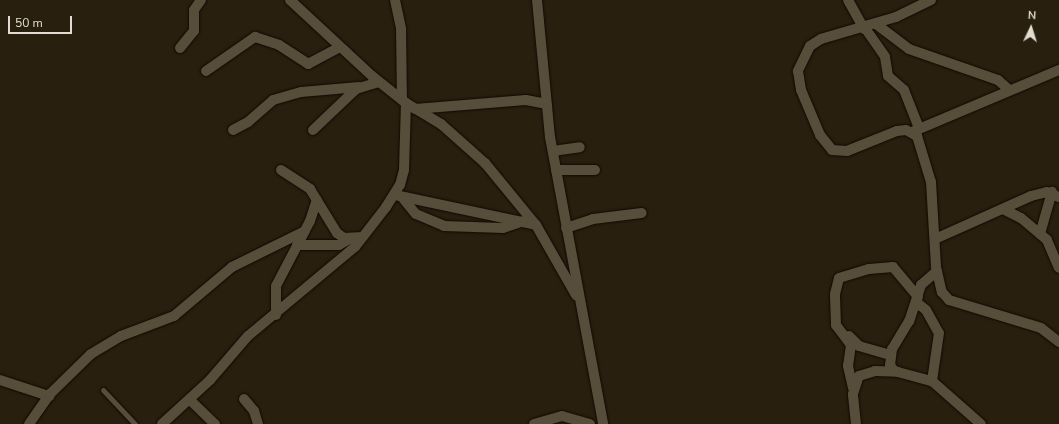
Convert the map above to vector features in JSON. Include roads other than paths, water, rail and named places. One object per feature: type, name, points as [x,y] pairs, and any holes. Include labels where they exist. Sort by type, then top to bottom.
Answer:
[{"type":"street","points":[[180,48],[194,31],[194,10],[202,0]]},
{"type":"street","points":[[290,0],[379,82],[407,104],[461,139],[536,225],[578,297]]},
{"type":"street","points":[[162,424],[190,400],[248,336],[276,315],[345,256],[398,196],[406,155],[407,104],[401,29],[395,0]]},
{"type":"street","points":[[537,0],[553,151],[602,424]]},
{"type":"street","points":[[848,0],[864,28],[885,57],[888,76],[904,90],[921,143],[931,182],[937,271],[942,292],[949,300],[1015,318],[1041,328],[1059,342]]},
{"type":"street","points":[[930,0],[876,24],[821,39],[804,52],[798,71],[800,90],[820,135],[832,150],[847,151],[897,131],[916,130],[1059,70]]},
{"type":"street","points":[[876,24],[909,49],[998,80],[1009,90]]},
{"type":"street","points":[[206,71],[255,37],[279,45],[308,64],[340,47]]},
{"type":"street","points":[[233,130],[248,122],[273,100],[300,92],[359,87],[379,82]]},
{"type":"street","points":[[313,130],[359,87]]},
{"type":"street","points":[[407,104],[526,100],[547,104]]},
{"type":"street","points":[[553,151],[580,147]]},
{"type":"street","points":[[281,170],[310,190],[337,233],[351,238]]},
{"type":"street","points":[[556,170],[595,170]]},
{"type":"street","points":[[935,239],[1003,209],[1056,194]]},
{"type":"street","points":[[1040,234],[1056,194]]},
{"type":"street","points":[[398,196],[416,214],[444,226],[503,228],[522,221]]},
{"type":"street","points":[[398,196],[536,225]]},
{"type":"street","points":[[276,315],[276,286],[305,231],[317,200]]},
{"type":"street","points":[[1003,209],[1047,240],[1059,268]]},
{"type":"street","points":[[566,228],[593,219],[642,213]]},
{"type":"street","points":[[29,424],[49,396],[91,354],[121,336],[174,316],[237,264],[305,231]]},
{"type":"street","points":[[298,245],[339,245],[351,238],[362,236]]},
{"type":"street","points":[[856,424],[853,388],[848,366],[850,345],[840,332],[835,294],[842,276],[893,267],[926,310],[939,333],[932,381]]},
{"type":"street","points":[[898,372],[890,365],[890,355],[917,299],[921,285],[937,271]]},
{"type":"street","points":[[840,332],[859,346],[890,355]]},
{"type":"street","points":[[853,388],[859,376],[865,373],[898,372],[932,381],[981,424]]},
{"type":"street","points":[[0,380],[49,396]]},
{"type":"street","points":[[244,399],[254,410],[258,424]]},
{"type":"street","points":[[190,400],[215,424]]},
{"type":"street","points":[[534,424],[544,418],[562,416],[590,424]]},
{"type":"lane","points":[[103,390],[135,424]]}]
